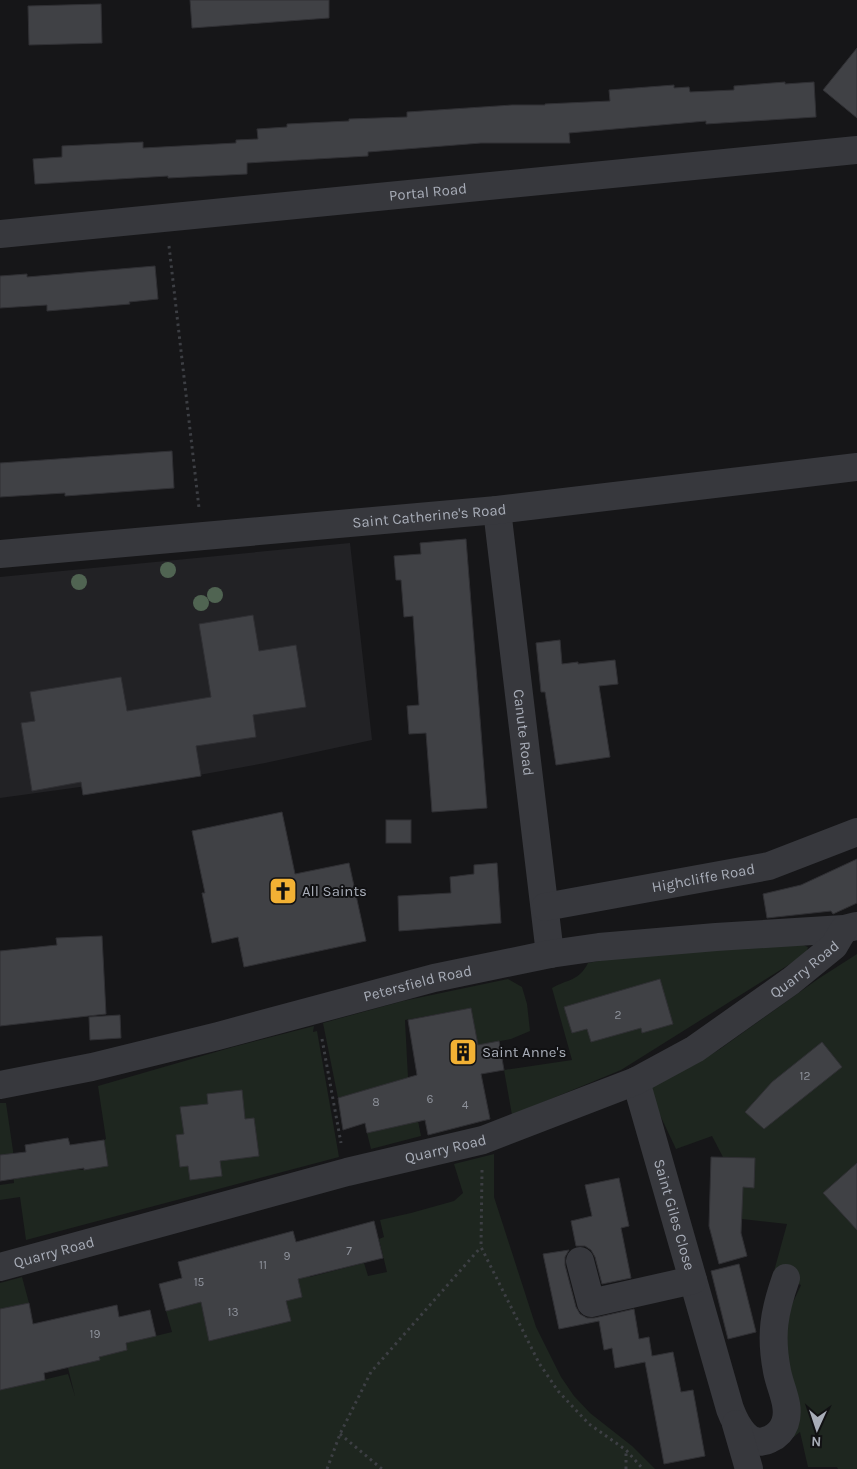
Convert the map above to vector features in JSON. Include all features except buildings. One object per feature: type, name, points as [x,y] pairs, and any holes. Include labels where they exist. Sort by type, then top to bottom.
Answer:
[{"type":"street","name":"Portal Road","points":[[0,234],[857,150]]},
{"type":"street","name":"Saint Catherine's Road","points":[[0,554],[497,510],[857,468]]},
{"type":"street","name":"Canute Road","points":[[497,510],[550,954]]},
{"type":"street","name":"Highcliffe Road","points":[[545,907],[769,866],[857,832]]},
{"type":"street","name":"Petersfield Road","points":[[0,1085],[101,1065],[218,1036],[434,978],[550,954],[599,947],[850,928]]},
{"type":"street","name":"Quarry Road","points":[[0,1267],[347,1172],[483,1140],[636,1081],[694,1049],[791,981],[834,946],[850,928]]},
{"type":"street","name":"Saint Giles Close","points":[[636,1081],[749,1469]]},
{"type":"street","points":[[580,1261],[591,1303],[693,1280]]},
{"type":"street","points":[[736,1424],[743,1433],[755,1442],[766,1441],[778,1435],[786,1423],[786,1402],[777,1372],[774,1343],[774,1321],[786,1278]]},
{"type":"path","points":[[166,218],[203,536]]},
{"type":"path","points":[[316,1009],[347,1172]]},
{"type":"path","points":[[483,1140],[481,1247],[539,1363],[558,1391],[589,1424],[626,1450],[643,1469]]},
{"type":"path","points":[[327,1469],[340,1434],[371,1372],[481,1247]]},
{"type":"path","points":[[340,1434],[382,1469]]},
{"type":"path","points":[[626,1450],[626,1469]]},
{"type":"shaded area","points":[[350,543],[372,740],[265,763],[110,791],[109,783],[0,798],[0,577]]},
{"type":"shaded area","points":[[803,945],[808,947],[806,954],[621,1070],[512,1115],[504,1070],[572,1060],[552,988],[573,979],[585,969],[588,963],[634,954]]},
{"type":"shaded area","points":[[857,954],[857,1469],[838,1469],[837,1467],[808,1467],[800,1432],[791,1439],[783,1346],[788,1313],[801,1285],[773,1275],[787,1224],[716,1216],[743,1187],[754,1158],[723,1157],[712,1136],[676,1149],[651,1096],[653,1080],[694,1065],[720,1049],[818,979]]},
{"type":"shaded area","points":[[508,979],[522,987],[527,1004],[530,1031],[511,1039],[478,1045],[471,1008],[405,1020],[408,1078],[338,1098],[323,1023],[403,1001]]},
{"type":"shaded area","points":[[314,1026],[313,1032],[317,1031],[339,1157],[26,1240],[20,1197],[0,1200],[0,1185],[14,1183],[11,1154],[0,1155],[0,1103],[6,1103],[17,1178],[73,1169],[84,1170],[108,1166],[98,1086]]},
{"type":"shaded area","points":[[418,1121],[421,1136],[371,1149],[367,1133]]},
{"type":"shaded area","points":[[494,1154],[494,1197],[536,1327],[561,1377],[574,1396],[590,1413],[632,1446],[655,1469],[0,1469],[0,1385],[1,1390],[68,1374],[75,1396],[68,1368],[100,1360],[99,1357],[127,1350],[127,1343],[172,1332],[166,1311],[201,1302],[209,1341],[247,1332],[286,1301],[302,1297],[297,1277],[309,1274],[310,1277],[364,1263],[368,1276],[387,1272],[379,1239],[384,1237],[380,1220],[454,1201],[463,1193],[454,1164]]},
{"type":"shaded area","points":[[22,1277],[29,1303],[0,1309],[0,1283]]},
{"type":"place","name":"All Saints","points":[[283,891]]},
{"type":"place","name":"Saint Anne's","points":[[463,1052]]}]
